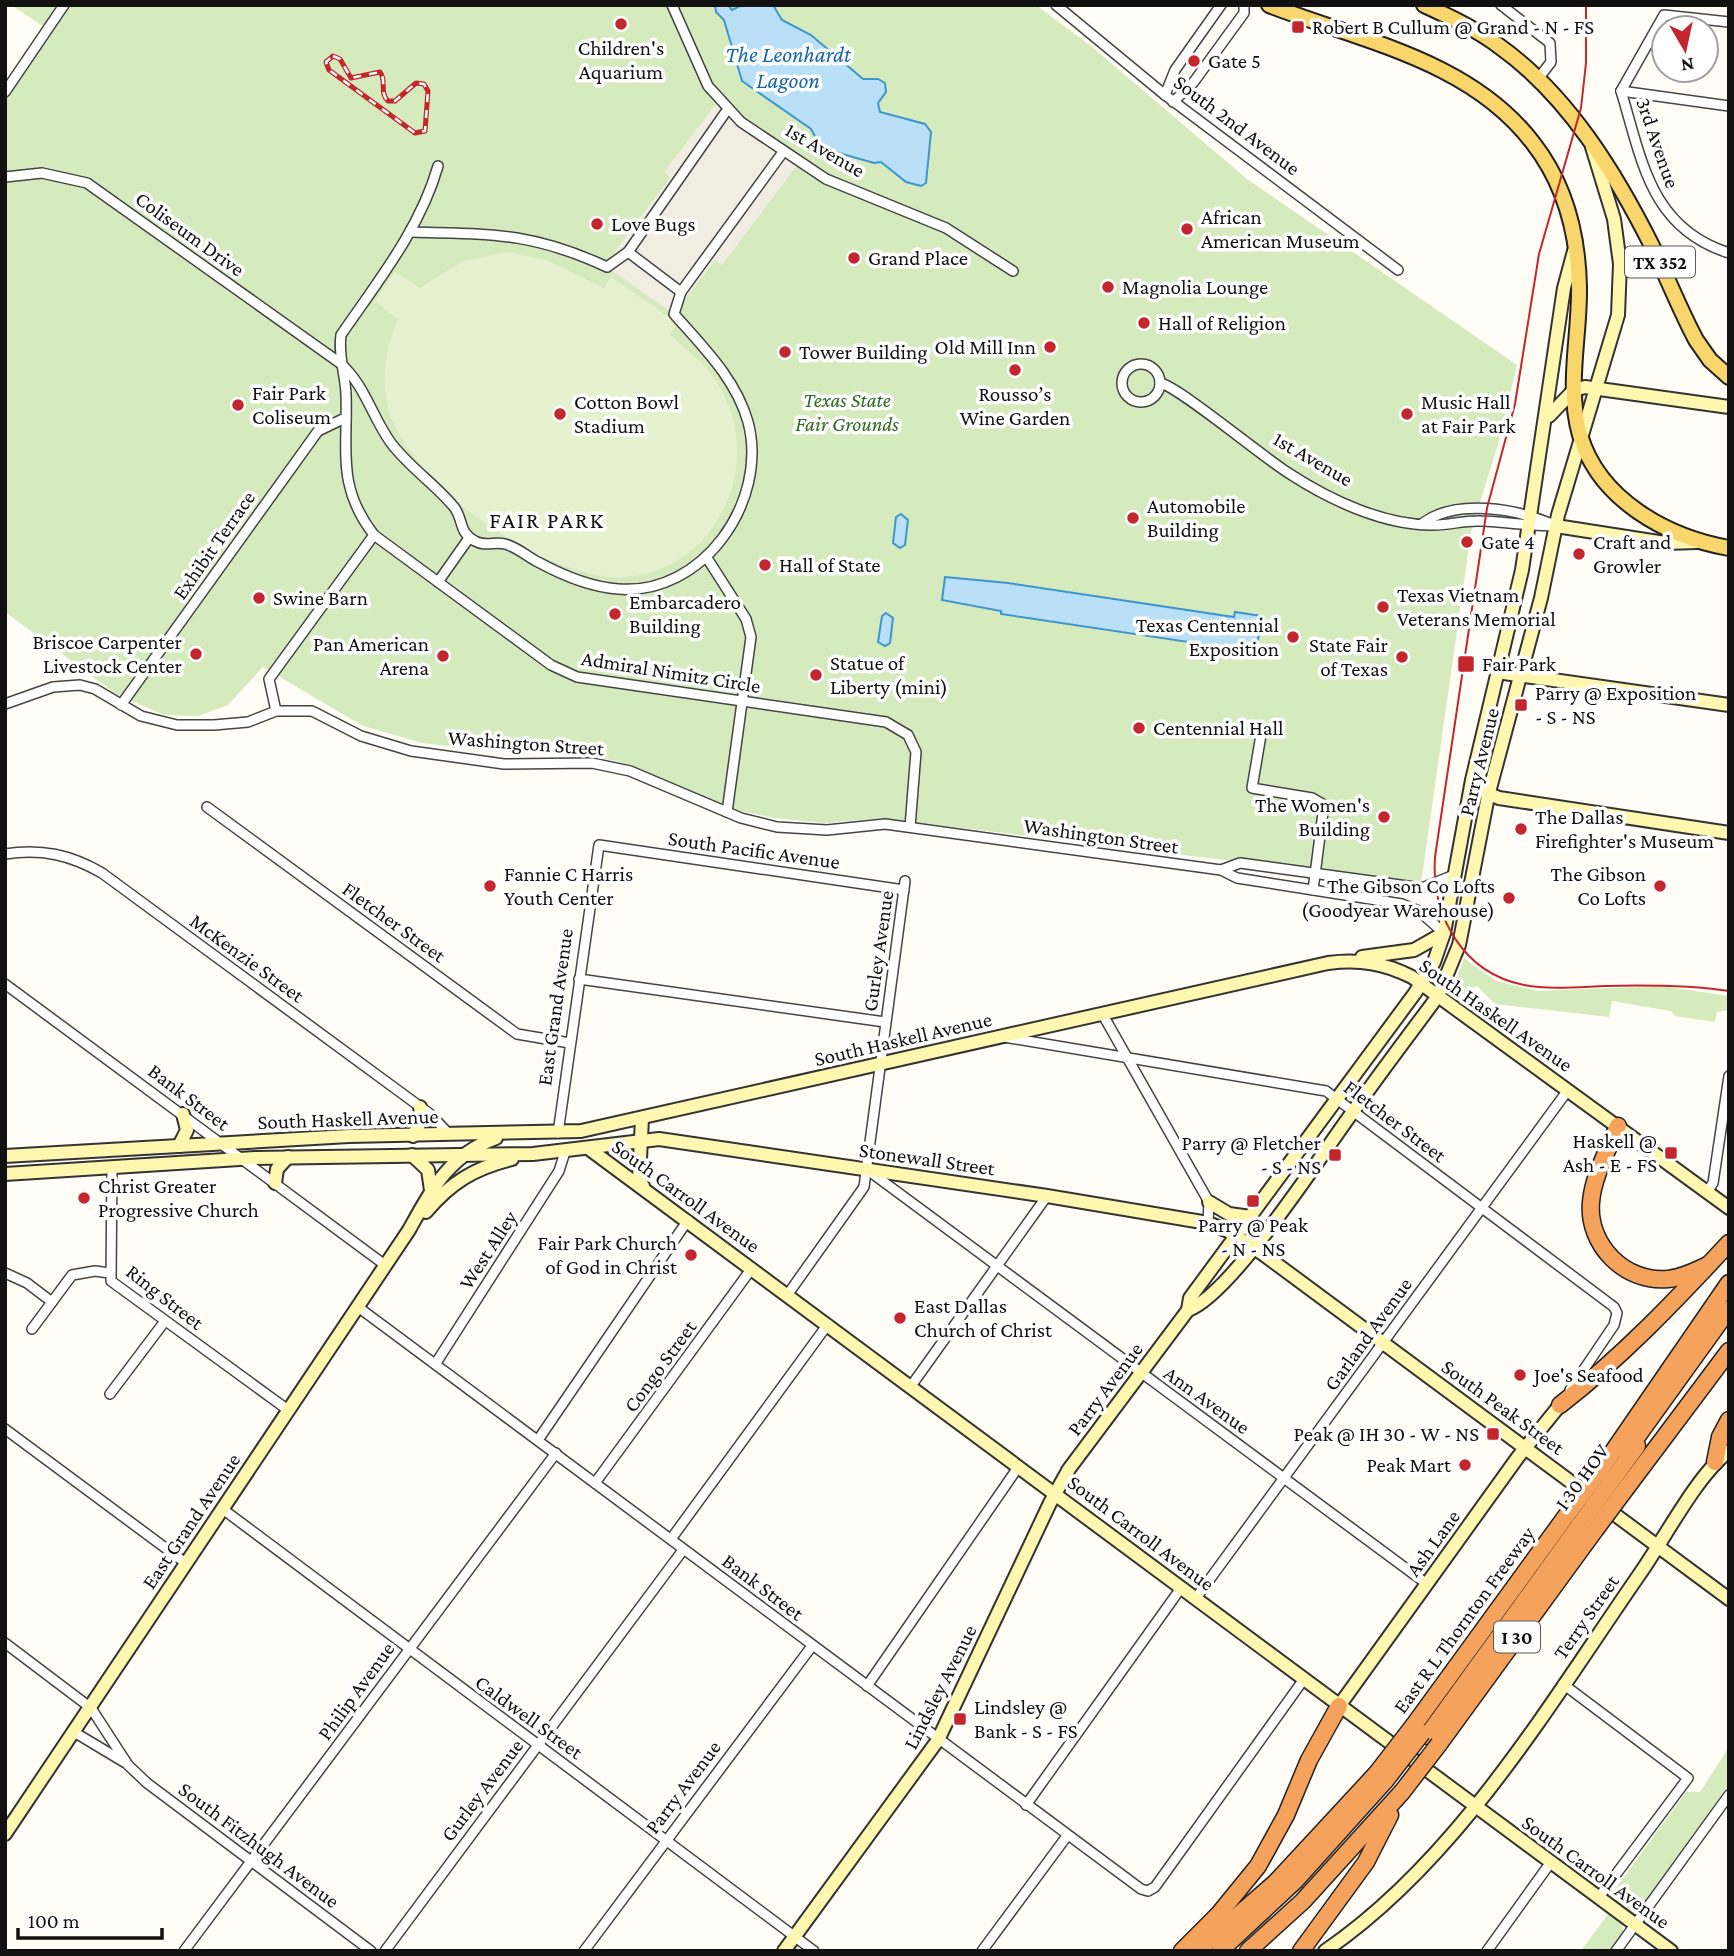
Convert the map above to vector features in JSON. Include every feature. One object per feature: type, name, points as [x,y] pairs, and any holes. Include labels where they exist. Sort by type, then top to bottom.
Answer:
[{"type":"highway","points":[[1618,1126],[1598,1174],[1590,1206],[1596,1235],[1604,1250],[1623,1268],[1654,1279],[1689,1275],[1708,1265]]},
{"type":"highway","points":[[1560,1405],[1593,1379],[1728,1244]]},
{"type":"highway","name":"East R L Thornton Freeway","points":[[1248,1951],[1303,1901],[1612,1478],[1729,1283]]},
{"type":"highway","name":"I 30 HOV","points":[[1612,1478],[1729,1309]]},
{"type":"highway","name":"I 30 HOV","points":[[1612,1478],[1729,1323]]},
{"type":"highway","name":"East R L Thornton Freeway","points":[[1197,1951],[1389,1782],[1612,1478],[1729,1351]]},
{"type":"highway","points":[[1715,1462],[1720,1437],[1729,1420]]},
{"type":"highway","points":[[1182,1951],[1218,1915],[1258,1866],[1286,1815],[1309,1760],[1339,1706]]},
{"type":"highway","points":[[1220,1951],[1296,1880],[1389,1782]]},
{"type":"highway","points":[[1228,1951],[1320,1865],[1389,1782]]},
{"type":"highway","points":[[1301,1951],[1366,1862],[1389,1782]]},
{"type":"main road","points":[[1269,5],[1429,62],[1486,99],[1531,140],[1548,164],[1563,196],[1575,248],[1579,288],[1574,390],[1580,436],[1606,482],[1620,497],[1640,513],[1698,542]]},
{"type":"main road","name":"TX 352","points":[[1424,5],[1475,29],[1538,79],[1592,145],[1624,194],[1696,340],[1710,360],[1729,377]]},
{"type":"main road","name":"Parry Avenue","points":[[1055,1493],[1188,1310],[1207,1298],[1253,1248],[1438,996],[1459,946],[1488,796],[1541,598],[1556,526],[1580,436],[1618,315],[1620,264],[1614,219],[1592,145]]},
{"type":"main road","name":"Parry Avenue","points":[[1188,1310],[1190,1298],[1338,1100],[1422,984],[1434,962],[1444,933],[1472,780],[1531,521],[1564,288],[1575,248]]},
{"type":"main road","points":[[1547,419],[1574,390],[1597,386],[1729,407]]},
{"type":"main road","name":"1st Avenue","points":[[1556,526],[1665,543],[1698,542],[1729,548]]},
{"type":"main road","points":[[1497,673],[1729,705]]},
{"type":"main road","points":[[1472,780],[1488,796],[1729,833]]},
{"type":"main road","points":[[1357,959],[1414,950],[1444,933]]},
{"type":"main road","name":"South Haskell Avenue","points":[[5,1156],[221,1143],[449,1134],[558,1133],[642,1118],[1328,963],[1357,959],[1399,971],[1422,984],[1729,1208]]},
{"type":"main road","points":[[413,1136],[422,1119],[420,1107]]},
{"type":"main road","points":[[179,1146],[187,1130],[183,1114]]},
{"type":"main road","points":[[642,1118],[639,1179],[643,1186]]},
{"type":"main road","points":[[449,1134],[462,1169],[459,1179]]},
{"type":"main road","points":[[459,1156],[477,1145],[506,1135]]},
{"type":"main road","name":"Stonewall Street","points":[[588,1148],[642,1139],[1047,1196],[1208,1223],[1253,1248]]},
{"type":"main road","name":"South Haskell Avenue","points":[[5,1174],[242,1159],[533,1154],[588,1148]]},
{"type":"main road","name":"South Carroll Avenue","points":[[588,1148],[643,1186],[1671,1951]]},
{"type":"main road","name":"East Grand Avenue","points":[[409,1230],[443,1191],[459,1179],[476,1170],[533,1154]]},
{"type":"main road","points":[[411,1155],[429,1170],[431,1190]]},
{"type":"main road","name":"East Grand Avenue","points":[[5,1834],[224,1510],[409,1230],[431,1190],[459,1156]]},
{"type":"main road","points":[[275,1183],[277,1169],[288,1157]]},
{"type":"main road","points":[[1209,1202],[1229,1214],[1251,1217]]},
{"type":"main road","name":"South Peak Street","points":[[1253,1248],[1660,1545],[1729,1599]]},
{"type":"main road","name":"Ash Lane","points":[[1339,1706],[1525,1448],[1560,1405]]},
{"type":"main road","name":"Terry Street","points":[[1475,1806],[1660,1545],[1715,1462],[1729,1451]]},
{"type":"main road","name":"Lindsley Avenue","points":[[784,1951],[938,1740],[1055,1493]]},
{"type":"main road","points":[[1325,1951],[1352,1933],[1421,1871],[1475,1806]]},
{"type":"street","points":[[5,92],[64,5]]},
{"type":"street","name":"1st Avenue","points":[[672,5],[699,69],[713,94],[741,122],[783,152],[846,190],[946,228],[1013,271]]},
{"type":"street","name":"South 2nd Avenue","points":[[1056,5],[1173,102],[1398,270]]},
{"type":"street","points":[[1164,95],[1175,70],[1221,5]]},
{"type":"street","points":[[1173,102],[1193,83],[1213,57],[1244,13],[1244,5]]},
{"type":"street","points":[[1501,5],[1550,43],[1551,62],[1538,79]]},
{"type":"street","points":[[1729,22],[1664,15],[1622,91],[1729,106]]},
{"type":"street","name":"3rd Avenue","points":[[1622,91],[1645,170],[1662,207],[1692,235],[1729,253]]},
{"type":"street","points":[[410,232],[512,235],[566,248],[607,267],[628,252],[725,113]]},
{"type":"street","points":[[438,582],[469,538],[479,544],[506,544],[565,575],[619,589],[655,585],[707,558],[730,529],[743,499],[750,469],[750,437],[743,407],[732,384],[674,314],[681,292],[783,152]]},
{"type":"street","points":[[276,711],[269,679],[374,535],[355,505],[347,481],[344,458],[345,385],[340,363],[341,335],[410,232],[427,200],[438,166]]},
{"type":"street","name":"Coliseum Drive","points":[[5,177],[43,173],[87,183],[340,363],[359,382],[390,441],[457,511],[461,531],[469,538]]},
{"type":"street","points":[[628,252],[681,292]]},
{"type":"street","name":"1st Avenue","points":[[1143,364],[1158,373],[1160,383],[1155,396],[1143,401],[1126,394],[1122,382],[1127,371],[1143,364]]},
{"type":"street","name":"1st Avenue","points":[[1160,383],[1177,389],[1239,439],[1310,486],[1377,515],[1423,523],[1432,516],[1481,509],[1556,526]]},
{"type":"street","name":"Exhibit Terrace","points":[[121,705],[318,431],[345,418]]},
{"type":"street","name":"Admiral Nimitz Circle","points":[[374,535],[551,664],[577,677],[886,722],[908,735],[916,752],[910,827]]},
{"type":"street","points":[[707,558],[749,629],[751,650],[727,812]]},
{"type":"street","name":"Washington Street","points":[[5,704],[53,687],[80,685],[94,689],[150,719],[177,725],[248,722],[276,711],[312,711],[381,744],[446,757],[504,764],[575,762],[612,766],[647,777],[727,812],[760,823],[801,829],[885,824],[1221,870],[1237,878],[1409,906],[1444,933]]},
{"type":"street","points":[[1262,730],[1252,788],[1312,798],[1324,805],[1312,890]]},
{"type":"street","name":"Fletcher Street","points":[[207,807],[517,1034],[570,1043]]},
{"type":"street","name":"East Grand Avenue","points":[[558,1133],[599,845]]},
{"type":"street","name":"South Pacific Avenue","points":[[599,845],[904,885]]},
{"type":"street","name":"McKenzie Street","points":[[5,854],[22,851],[58,854],[77,859],[102,873],[420,1107],[449,1134]]},
{"type":"street","name":"Washington Street","points":[[1221,870],[1240,863],[1422,888],[1454,874]]},
{"type":"street","name":"Gurley Avenue","points":[[788,1294],[863,1187],[904,885]]},
{"type":"street","points":[[579,979],[885,1022]]},
{"type":"street","name":"Bank Street","points":[[5,984],[386,1265]]},
{"type":"street","points":[[1103,1015],[1209,1202],[1208,1223]]},
{"type":"street","name":"Fletcher Street","points":[[1002,1037],[1326,1091],[1614,1307],[1617,1313],[1614,1325],[1560,1405]]},
{"type":"street","points":[[1707,1192],[1713,1183],[1725,1126],[1729,1076]]},
{"type":"street","name":"Garland Avenue","points":[[1196,1598],[1568,1090]]},
{"type":"street","name":"West Alley","points":[[436,1363],[559,1171],[565,1152]]},
{"type":"street","name":"Ring Street","points":[[111,1167],[111,1281],[288,1410]]},
{"type":"street","name":"Ann Avenue","points":[[866,1169],[1427,1584]]},
{"type":"street","points":[[911,1386],[1047,1196]]},
{"type":"street","points":[[537,1440],[688,1220]]},
{"type":"street","name":"Congo Street","points":[[595,1483],[752,1268]]},
{"type":"street","points":[[32,1329],[72,1275],[95,1271],[110,1273]]},
{"type":"street","points":[[5,1273],[27,1283],[52,1302]]},
{"type":"street","name":"Bank Street","points":[[358,1307],[1067,1836],[1148,1891],[1155,1887],[1304,1679]]},
{"type":"street","points":[[110,1394],[165,1321]]},
{"type":"street","points":[[671,1539],[828,1324]]},
{"type":"street","points":[[5,1429],[187,1564]]},
{"type":"street","name":"Philip Avenue","points":[[184,1951],[556,1453]]},
{"type":"street","points":[[867,1686],[1019,1466]]},
{"type":"street","name":"Caldwell Street","points":[[224,1510],[814,1951]]},
{"type":"street","name":"Gurley Avenue","points":[[385,1951],[683,1550]]},
{"type":"street","points":[[1026,1805],[1181,1587]]},
{"type":"street","name":"South Fitzhugh Avenue","points":[[5,1643],[91,1708],[128,1765]]},
{"type":"street","name":"Parry Avenue","points":[[584,1951],[812,1646]]},
{"type":"street","points":[[1563,1684],[1688,1778],[1599,1897]]},
{"type":"street","name":"South Fitzhugh Avenue","points":[[74,1732],[128,1765],[371,1951]]},
{"type":"street","points":[[1616,1951],[1729,1795]]},
{"type":"street","points":[[982,1951],[1067,1836]]},
{"type":"street","points":[[1487,1951],[1551,1862]]},
{"type":"green space","name":"Texas State Fair Grounds","points":[[11,5],[1036,5],[1091,46],[1247,179],[1517,365],[1498,444],[1471,532],[1421,884],[882,818],[824,823],[774,818],[736,810],[617,761],[570,753],[471,749],[422,743],[363,726],[263,667],[228,705],[198,716],[164,715],[116,694],[5,612],[5,90],[46,28]]},
{"type":"green space","name":"Cotton Bowl Stadium","points":[[508,252],[548,261],[604,288],[611,277],[677,323],[670,335],[702,364],[718,384],[732,415],[737,446],[734,478],[724,508],[707,535],[684,556],[655,571],[622,577],[590,573],[555,562],[483,522],[450,495],[422,466],[400,436],[388,407],[385,385],[390,340],[398,319],[375,301],[395,272],[420,288],[463,261]]},
{"type":"green space","points":[[1464,958],[1496,981],[1538,991],[1662,986],[1729,996],[1729,1010],[1717,1012],[1715,1022],[1675,1016],[1671,1011],[1612,1001],[1609,1017],[1495,1004],[1477,986],[1460,996],[1453,988]]},
{"type":"green space","points":[[1729,1747],[1729,1784],[1638,1912],[1631,1914],[1625,1910],[1622,1924],[1624,1935],[1613,1951],[1581,1951],[1608,1914],[1612,1916],[1616,1902],[1611,1897],[1614,1891],[1686,1792],[1700,1792]]},
{"type":"shaded area","points":[[716,104],[734,122],[797,165],[722,265],[715,260],[674,314],[607,267],[618,247],[670,178],[664,172]]},
{"type":"water","name":"The Leonhardt Lagoon","points":[[715,5],[728,5],[732,10],[742,5],[773,5],[782,20],[811,35],[863,79],[878,79],[885,83],[886,92],[878,103],[880,112],[925,124],[931,132],[926,183],[921,186],[906,182],[881,162],[874,163],[821,148],[811,129],[742,81],[724,20],[716,12]]},
{"type":"water","points":[[901,514],[908,520],[905,545],[900,548],[893,543],[896,517]]},
{"type":"water","points":[[945,577],[1008,583],[1234,617],[1235,612],[1262,616],[1255,657],[1229,653],[1229,648],[1001,614],[1001,611],[942,600]]},
{"type":"water","points":[[886,613],[893,618],[890,643],[885,646],[878,642],[882,616]]},
{"type":"tram line","points":[[1586,5],[1586,63],[1581,108],[1539,254],[1515,404],[1487,508],[1435,857],[1435,879],[1445,920],[1455,939],[1468,955],[1502,978],[1524,985],[1544,987],[1651,986],[1729,991]]},
{"type":"railway","points":[[333,56],[340,59],[351,78],[380,72],[388,101],[395,101],[416,83],[424,84],[428,91],[425,131],[415,133],[329,70],[326,62],[333,56]]},
{"type":"place","name":"Children's Aquarium","points":[[621,24]]},
{"type":"place","name":"Robert B Cullum @ Grand - N - FS","points":[[1298,27]]},
{"type":"place","name":"Gate 5","points":[[1194,61]]},
{"type":"place","name":"Love Bugs","points":[[597,224]]},
{"type":"place","name":"African American Museum","points":[[1187,229]]},
{"type":"place","name":"Grand Place","points":[[854,258]]},
{"type":"place","name":"Magnolia Lounge","points":[[1108,287]]},
{"type":"place","name":"Hall of Religion","points":[[1144,323]]},
{"type":"place","name":"Old Mill Inn","points":[[1050,347]]},
{"type":"place","name":"Tower Building","points":[[785,352]]},
{"type":"place","name":"Rousso’s Wine Garden","points":[[1015,370]]},
{"type":"place","name":"Fair Park Coliseum","points":[[238,405]]},
{"type":"place","name":"Cotton Bowl Stadium","points":[[560,414]]},
{"type":"place","name":"Music Hall at Fair Park","points":[[1407,414]]},
{"type":"place","name":"Automobile Building","points":[[1133,518]]},
{"type":"place","name":"Gate 4","points":[[1467,542]]},
{"type":"place","name":"Craft and Growler","points":[[1579,554]]},
{"type":"place","name":"Hall of State","points":[[765,565]]},
{"type":"place","name":"Swine Barn","points":[[259,598]]},
{"type":"place","name":"Texas Vietnam Veterans Memorial","points":[[1383,607]]},
{"type":"place","name":"Embarcadero Building","points":[[615,614]]},
{"type":"place","name":"Texas Centennial Exposition","points":[[1293,637]]},
{"type":"place","name":"Briscoe Carpenter Livestock Center","points":[[196,654]]},
{"type":"place","name":"Pan American Arena","points":[[443,656]]},
{"type":"place","name":"State Fair of Texas","points":[[1402,657]]},
{"type":"place","name":"Fair Park","points":[[1466,664]]},
{"type":"place","name":"Statue of Liberty (mini)","points":[[816,675]]},
{"type":"place","name":"Parry @ Exposition - S - NS","points":[[1521,705]]},
{"type":"place","name":"Centennial Hall","points":[[1139,728]]},
{"type":"place","name":"The Women's Building","points":[[1384,817]]},
{"type":"place","name":"The Dallas Firefighter's Museum","points":[[1521,829]]},
{"type":"place","name":"Fannie C Harris Youth Center","points":[[490,886]]},
{"type":"place","name":"The Gibson Co Lofts","points":[[1660,886]]},
{"type":"place","name":"The Gibson Co Lofts (Goodyear Warehouse)","points":[[1509,898]]},
{"type":"place","name":"Haskell @ Ash - E - FS","points":[[1671,1153]]},
{"type":"place","name":"Parry @ Fletcher - S - NS","points":[[1335,1155]]},
{"type":"place","name":"Christ Greater Progressive Church","points":[[84,1198]]},
{"type":"place","name":"Parry @ Peak - N - NS","points":[[1253,1201]]},
{"type":"place","name":"Fair Park Church of God in Christ","points":[[691,1255]]},
{"type":"place","name":"East Dallas Church of Christ","points":[[900,1318]]},
{"type":"place","name":"Joe's Seafood","points":[[1520,1375]]},
{"type":"place","name":"Peak @ IH 30 - W - NS","points":[[1493,1434]]},
{"type":"place","name":"Peak Mart","points":[[1465,1465]]},
{"type":"place","name":"Lindsley @ Bank - S - FS","points":[[960,1719]]},
{"type":"district","name":"FAIR PARK","points":[[547,520]]}]
